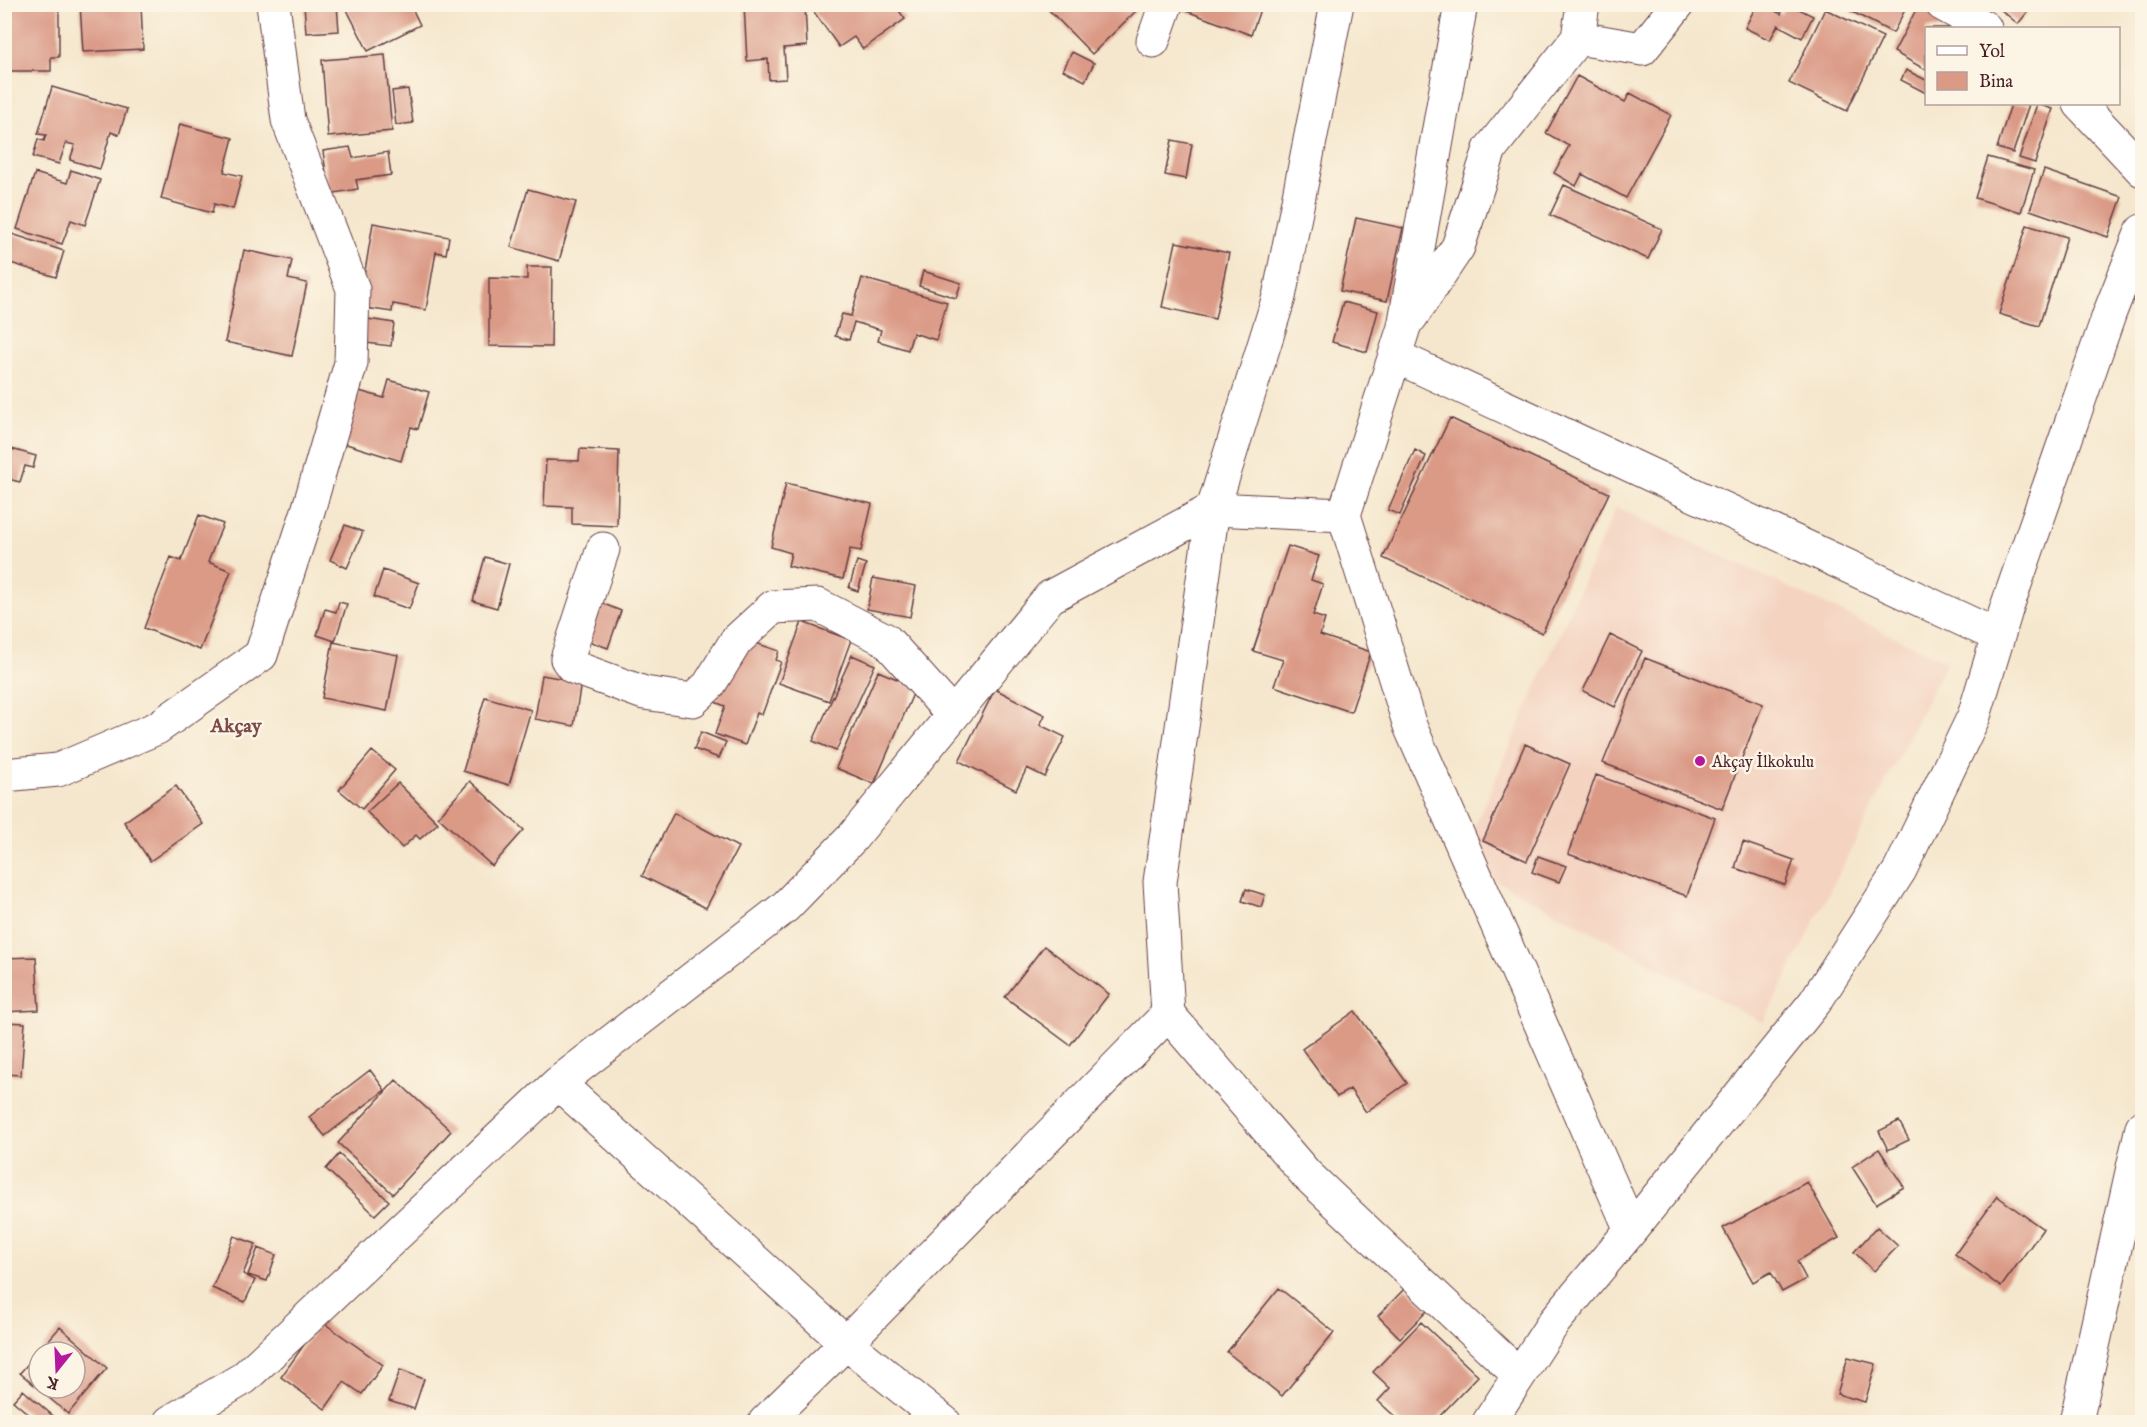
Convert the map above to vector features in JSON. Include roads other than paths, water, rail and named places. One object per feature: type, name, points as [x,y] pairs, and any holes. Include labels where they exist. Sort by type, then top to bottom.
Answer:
[{"type":"main road","points":[[4,775],[58,770],[157,728],[261,655],[308,511],[351,363],[353,289],[288,120],[273,4]]},
{"type":"main road","points":[[1153,41],[1166,4]]},
{"type":"main road","points":[[1336,4],[1279,297],[1213,509],[1160,882],[1168,1014],[1306,1174],[1519,1375]]},
{"type":"main road","points":[[1461,4],[1400,342],[1344,515],[1410,726],[1631,1230]]},
{"type":"main road","points":[[1400,342],[1458,247],[1490,149],[1578,38],[1584,4]]},
{"type":"main road","points":[[1578,38],[1642,49],[1678,4]]},
{"type":"main road","points":[[1942,4],[1983,27]]},
{"type":"main road","points":[[2081,105],[2142,170]]},
{"type":"main road","points":[[1489,1422],[1554,1322],[1815,1002],[1900,870],[1974,716],[1998,636],[2110,312],[2142,231]]},
{"type":"main road","points":[[1400,342],[1998,636]]},
{"type":"main road","points":[[170,1422],[244,1377],[558,1083],[785,907],[852,838],[1050,597],[1213,509],[1344,515]]},
{"type":"main road","points":[[603,549],[567,658],[573,667],[644,693],[693,700],[709,685],[736,641],[773,607],[818,605],[886,640],[953,715]]},
{"type":"main road","points":[[765,1422],[846,1343],[1168,1014]]},
{"type":"main road","points":[[558,1083],[846,1343],[944,1422]]},
{"type":"main road","points":[[2076,1422],[2142,1127]]},
{"type":"place","name":"Akçay İlkokulu","points":[[1700,761]]},
{"type":"district","name":"Akçay","points":[[236,725]]}]
